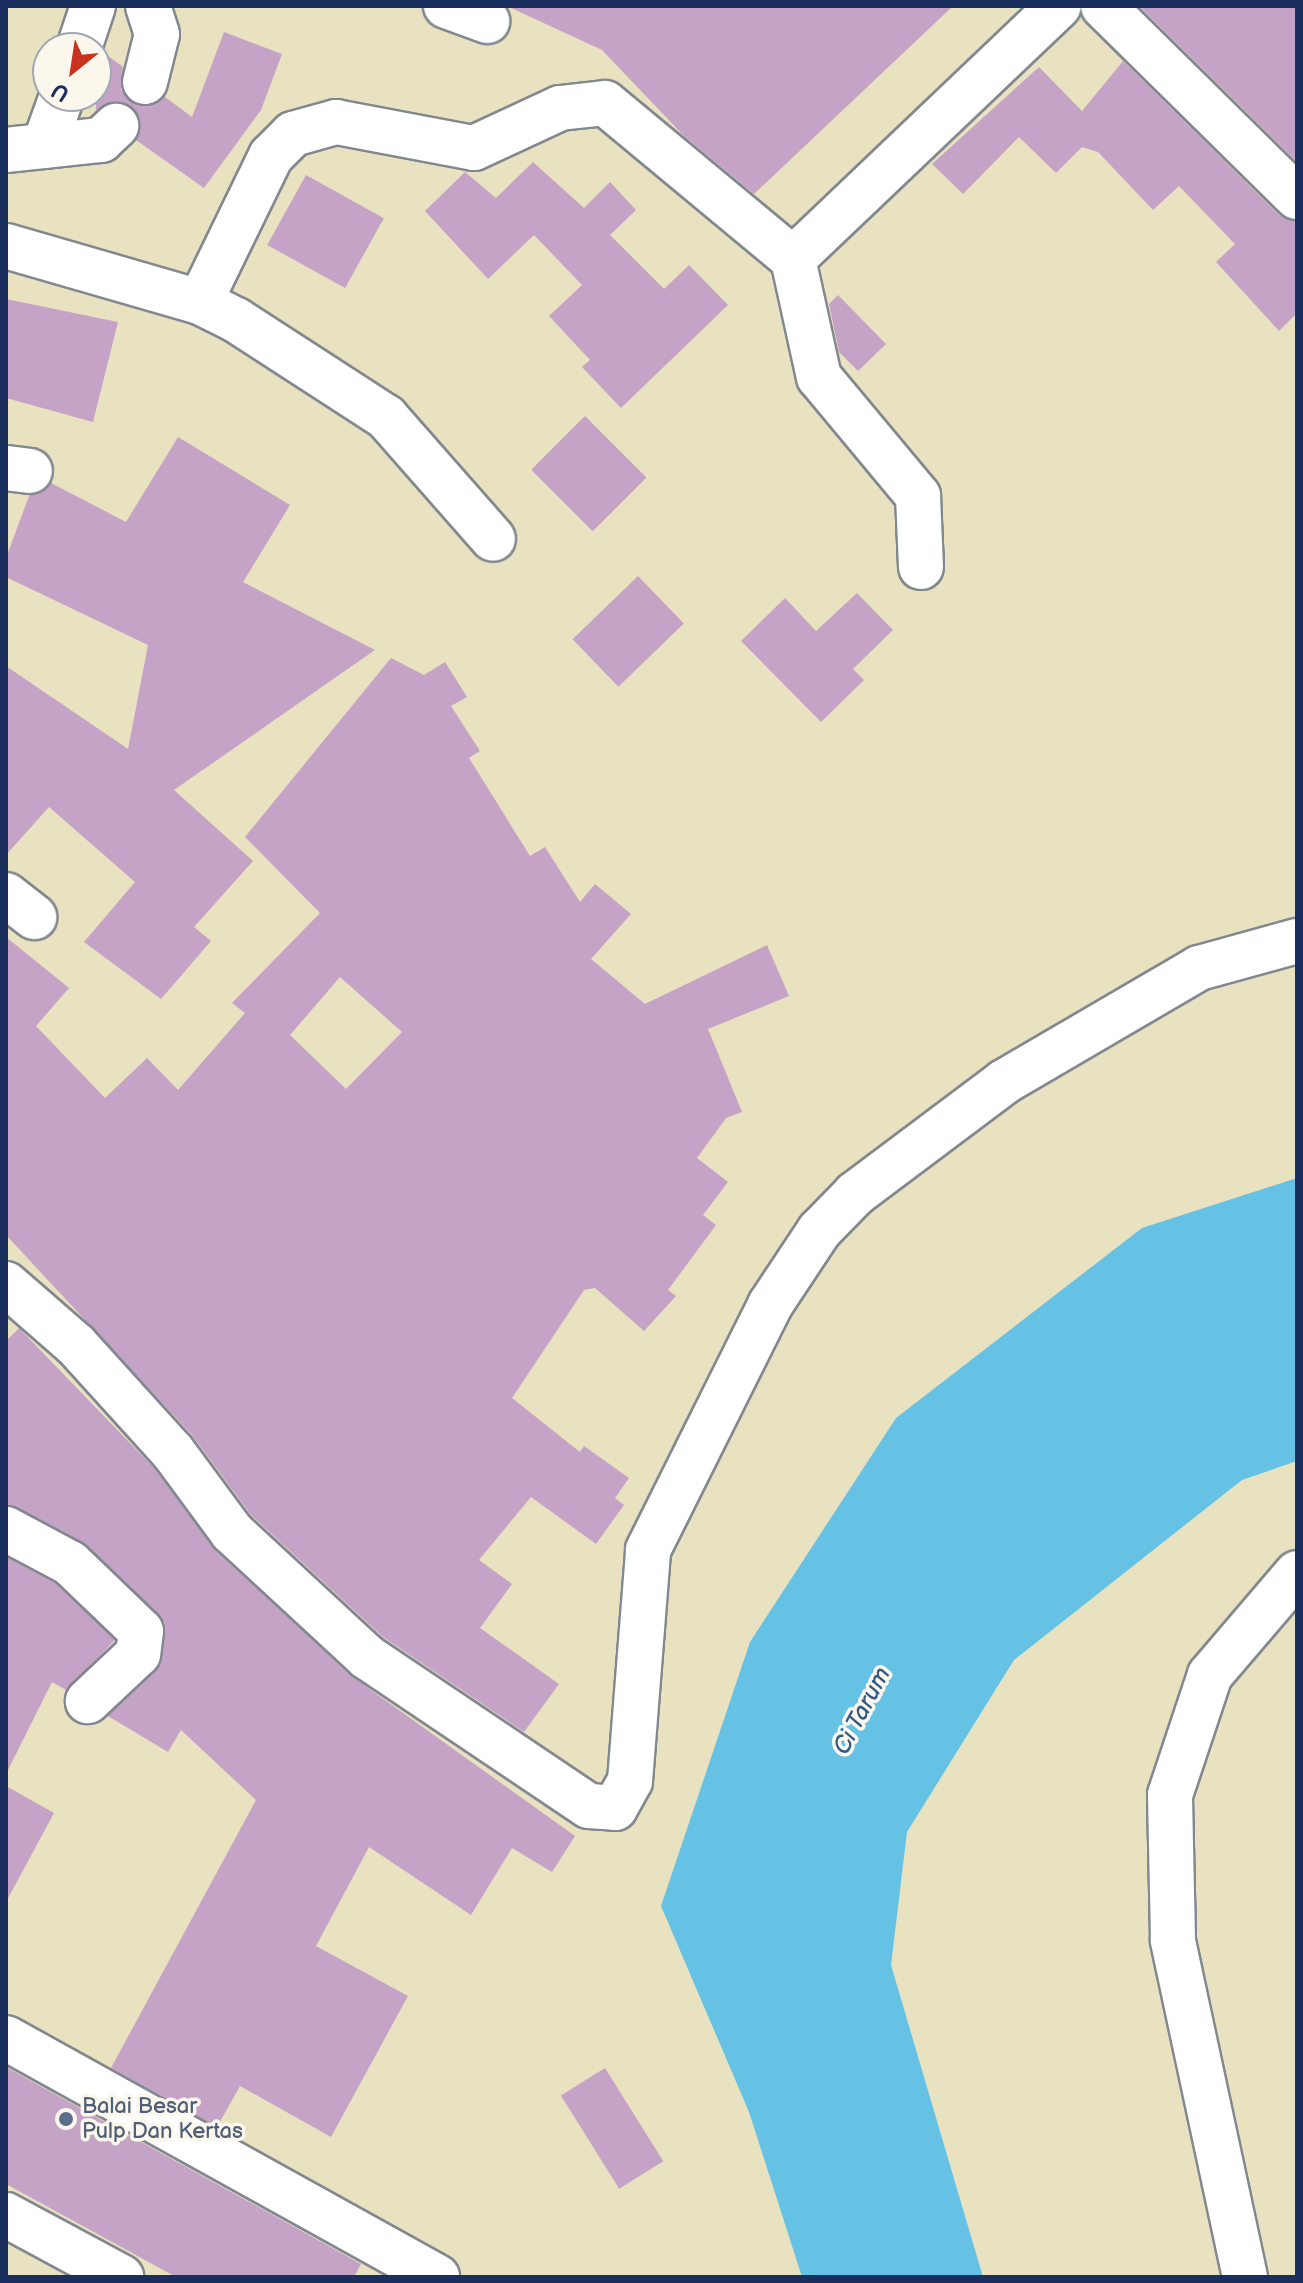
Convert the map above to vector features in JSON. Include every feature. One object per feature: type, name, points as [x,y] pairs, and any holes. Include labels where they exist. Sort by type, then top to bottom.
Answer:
[{"type":"street","points":[[84,32],[93,6]]},
{"type":"street","points":[[145,82],[157,34],[148,6]]},
{"type":"street","points":[[446,6],[487,21]]},
{"type":"street","points":[[793,259],[1059,6]]},
{"type":"street","points":[[1103,6],[1297,197]]},
{"type":"street","points":[[200,302],[271,156],[293,134],[336,122],[474,148],[589,100],[623,113],[793,259],[819,377],[918,496],[921,567]]},
{"type":"street","points":[[25,148],[51,112]]},
{"type":"street","points":[[25,148],[101,140],[116,126]]},
{"type":"street","points":[[6,246],[200,302],[386,417],[493,539]]},
{"type":"street","points":[[6,1284],[76,1345],[173,1452],[232,1532],[367,1657],[598,1809],[615,1808],[630,1781],[648,1550],[659,1522],[770,1305],[819,1231],[855,1194],[1004,1082],[1199,968],[1297,941]]},
{"type":"street","points":[[6,1529],[70,1563],[141,1631],[138,1654],[88,1701]]},
{"type":"street","points":[[1245,2277],[1173,1940],[1170,1795],[1210,1675],[1294,1578]]},
{"type":"street","points":[[6,2038],[419,2273]]},
{"type":"street","points":[[6,2215],[121,2277]]},
{"type":"water","name":"Ci Tarum","points":[[1297,1178],[1297,1461],[1242,1480],[1014,1660],[907,1832],[891,1965],[983,2277],[802,2277],[749,2112],[661,1906],[750,1642],[896,1418],[1142,1228]]},
{"type":"building","points":[[507,6],[953,6],[754,194],[684,136],[602,50]]},
{"type":"building","points":[[1139,6],[1297,6],[1297,162]]},
{"type":"building","points":[[224,32],[282,54],[261,110],[204,188],[136,140],[140,121],[134,108],[112,102],[112,59],[123,67],[121,90],[138,106],[165,97],[192,117]]},
{"type":"building","points":[[1123,61],[1279,215],[1297,221],[1297,313],[1279,331],[1216,262],[1235,244],[1179,186],[1153,210],[1098,152],[1082,147],[1056,173],[1019,137],[963,194],[932,164],[1039,67],[1082,111]]},
{"type":"building","points":[[533,162],[584,208],[610,182],[636,210],[610,235],[664,289],[689,265],[728,305],[621,408],[582,367],[590,360],[549,316],[582,285],[534,235],[488,279],[425,211],[465,172],[496,198]]},
{"type":"building","points":[[306,175],[384,218],[345,288],[267,245]]},
{"type":"building","points":[[838,295],[886,344],[858,371],[839,352],[829,304]]},
{"type":"building","points":[[6,299],[118,322],[93,422],[6,398]]},
{"type":"building","points":[[585,416],[647,478],[593,531],[531,470]]},
{"type":"building","points":[[178,437],[290,505],[243,582],[375,650],[174,790],[253,861],[194,927],[211,941],[161,999],[84,942],[135,882],[49,807],[6,855],[6,666],[128,749],[148,645],[6,577],[6,558],[29,496],[51,483],[126,522]]},
{"type":"building","points":[[638,576],[684,623],[618,687],[573,639]]},
{"type":"building","points":[[857,593],[893,630],[853,669],[864,680],[821,722],[741,641],[785,598],[816,631]]},
{"type":"building","points":[[391,658],[424,675],[445,662],[467,697],[451,706],[480,751],[469,758],[530,856],[545,847],[580,902],[595,884],[631,914],[591,959],[645,1004],[767,945],[789,996],[708,1029],[742,1112],[726,1118],[697,1158],[728,1182],[703,1215],[716,1225],[668,1290],[676,1296],[644,1331],[595,1288],[584,1290],[512,1398],[580,1452],[584,1446],[629,1478],[615,1498],[624,1505],[596,1544],[531,1497],[479,1560],[512,1584],[480,1628],[559,1684],[524,1732],[383,1637],[251,1515],[192,1435],[6,1235],[6,937],[69,988],[36,1026],[105,1098],[147,1058],[178,1090],[245,1013],[232,1003],[320,913],[245,837]],"holes":[[[340,977],[402,1032],[346,1089],[290,1035]]]},
{"type":"building","points":[[19,1328],[154,1468],[215,1550],[350,1675],[575,1836],[552,1872],[512,1848],[471,1915],[369,1847],[316,1946],[408,1996],[331,2137],[240,2086],[217,2127],[111,2068],[256,1800],[181,1730],[168,1752],[108,1716],[156,1671],[165,1623],[87,1545],[6,1504],[6,1341]]},
{"type":"building","points":[[6,1557],[55,1583],[115,1640],[66,1690],[52,1682],[6,1774]]},
{"type":"building","points":[[6,1786],[54,1813],[6,1902]]},
{"type":"building","name":"Balai Besar Pulp Dan Kertas","points":[[6,2067],[361,2264],[354,2277],[176,2277],[6,2184]]},
{"type":"building","points":[[605,2068],[663,2161],[619,2189],[561,2096]]},
{"type":"place","name":"Balai Besar Pulp Dan Kertas","points":[[66,2119]]}]
